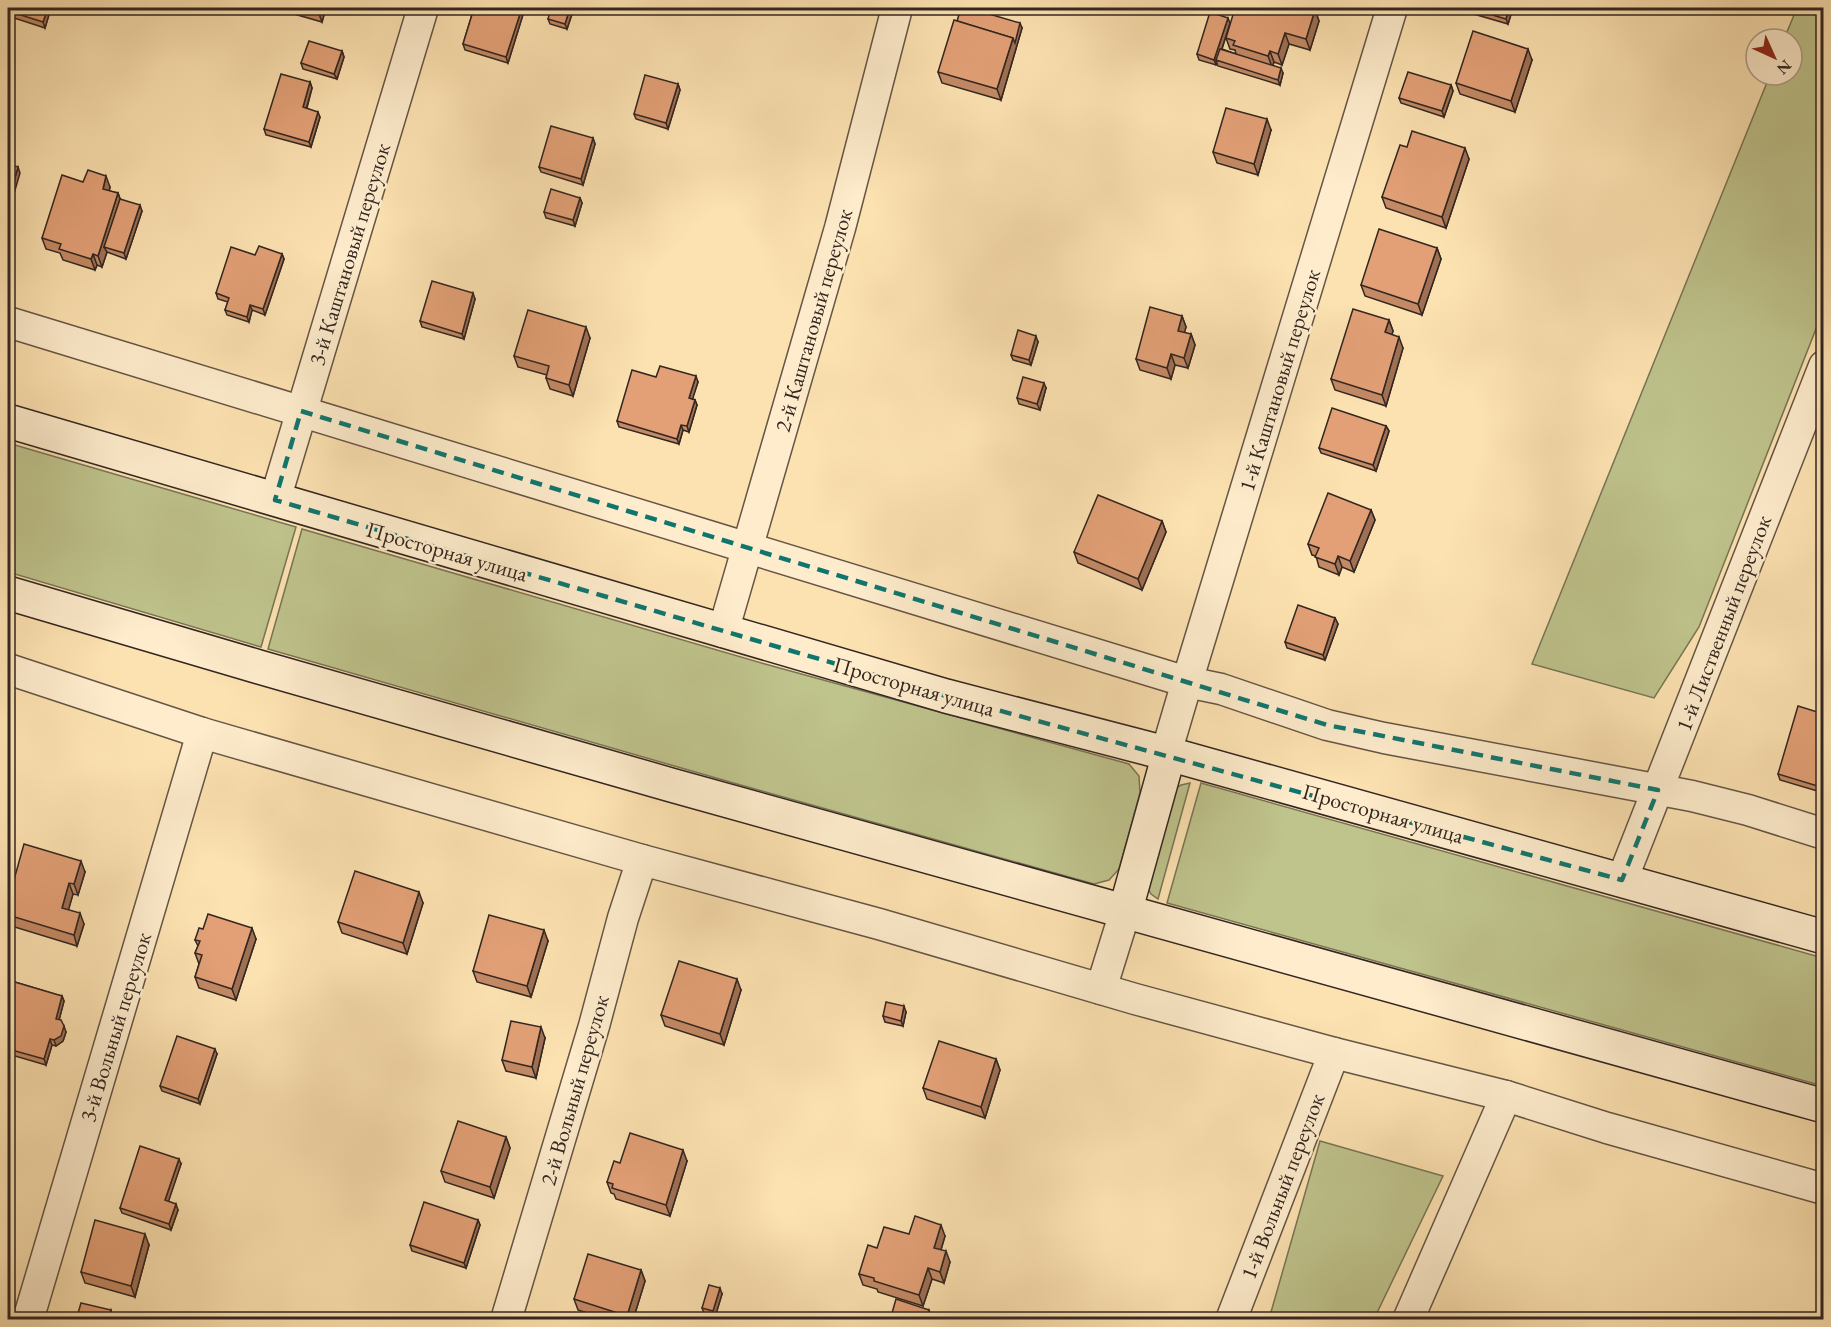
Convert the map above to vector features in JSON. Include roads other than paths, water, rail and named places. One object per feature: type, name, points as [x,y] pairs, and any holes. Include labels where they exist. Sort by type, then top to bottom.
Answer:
[{"type":"main road","name":"Просторная улица","points":[[8,421],[946,696],[1170,754],[1824,937]]},
{"type":"main road","points":[[8,593],[660,782],[1824,1106]]},
{"type":"main road","points":[[1125,912],[1170,754]]},
{"type":"street","name":"3-й Каштановый переулок","points":[[275,500],[423,8]]},
{"type":"street","name":"2-й Каштановый переулок","points":[[723,632],[840,228],[897,8]]},
{"type":"street","name":"1-й Каштановый переулок","points":[[1170,754],[1169,742],[1392,8]]},
{"type":"street","points":[[8,321],[1187,682],[1221,689],[1327,725],[1384,738],[1692,796],[1748,810],[1824,834]]},
{"type":"street","name":"1-й Лиственный переулок","points":[[1622,879],[1824,366]]},
{"type":"street","points":[[8,669],[202,734],[642,860],[879,924],[1101,989],[1334,1053],[1506,1096],[1607,1128],[1824,1189]]},
{"type":"street","name":"3-й Вольный переулок","points":[[28,1320],[202,734]]},
{"type":"street","name":"2-й Вольный переулок","points":[[506,1320],[642,860]]},
{"type":"street","points":[[1101,989],[1125,912]]},
{"type":"street","name":"1-й Вольный переулок","points":[[1231,1320],[1334,1053]]},
{"type":"street","points":[[1408,1320],[1506,1096]]}]
